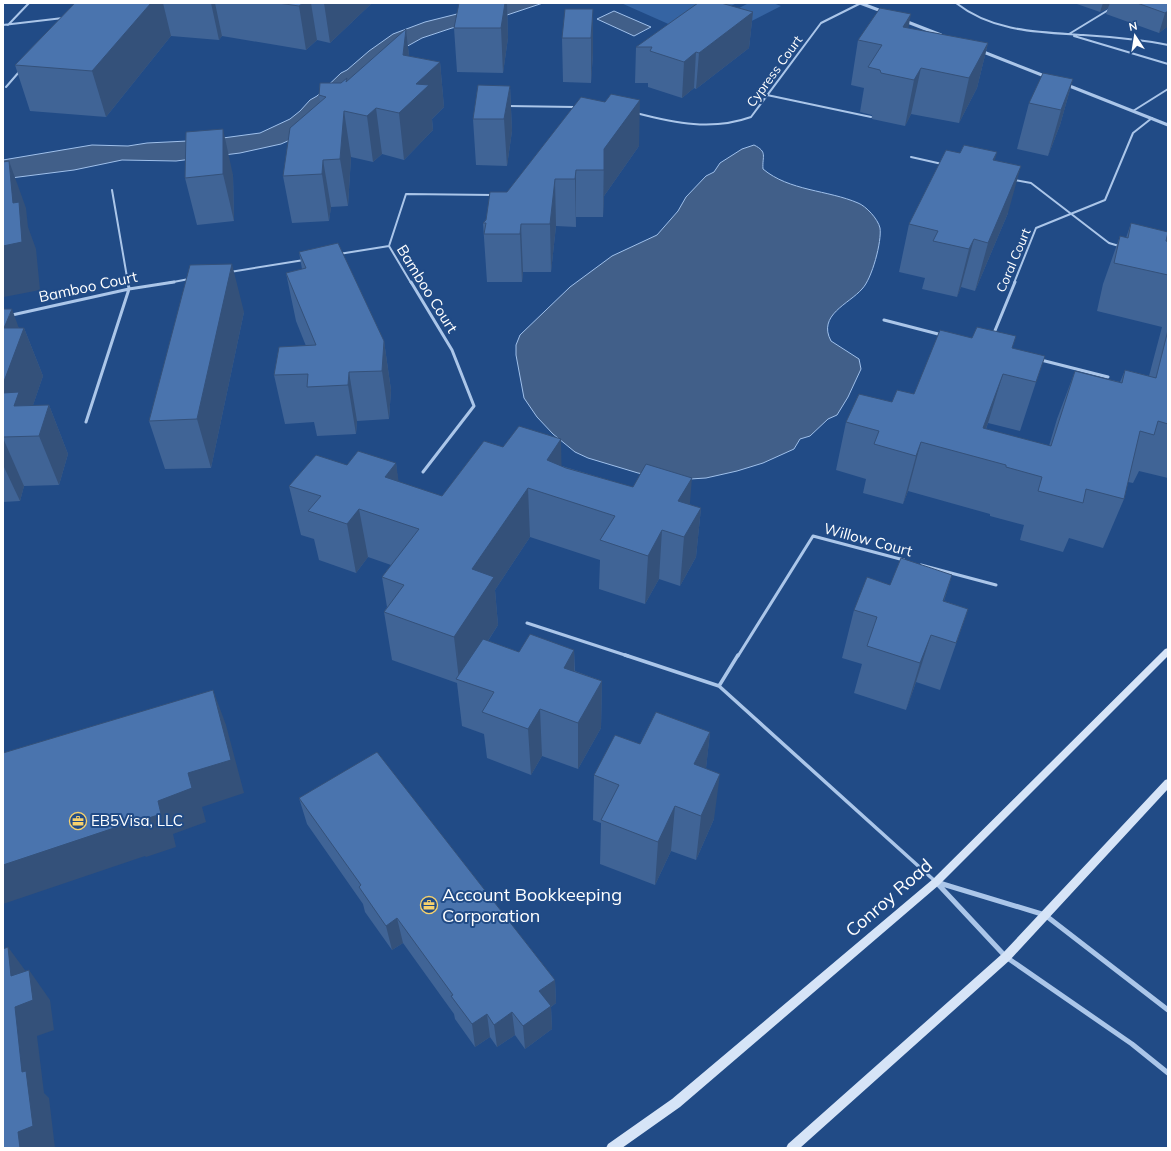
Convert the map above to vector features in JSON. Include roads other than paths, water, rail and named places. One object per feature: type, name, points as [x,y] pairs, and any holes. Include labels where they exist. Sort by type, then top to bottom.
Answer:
[{"type":"main road","name":"Conroy Road","points":[[612,1148],[676,1103],[936,882],[1168,651]]},
{"type":"main road","points":[[792,1148],[1006,957],[1168,783]]},
{"type":"street","points":[[860,3],[890,15]]},
{"type":"street","points":[[898,18],[942,36]]},
{"type":"street","points":[[978,50],[1052,79]]},
{"type":"street","points":[[1060,82],[1168,125]]},
{"type":"street","points":[[936,882],[1045,915],[1168,1010]]},
{"type":"street","points":[[936,882],[1006,957],[1132,1044],[1168,1073]]},
{"type":"lane","points":[[8,25],[29,3]]},
{"type":"lane","name":"Cypress Court","points":[[634,112],[676,124],[717,127],[736,124],[751,117],[821,23],[840,15],[860,3]]},
{"type":"lane","points":[[956,3],[974,16],[994,24],[1037,32],[1123,38],[1168,45]]},
{"type":"lane","points":[[1069,34],[1113,7]]},
{"type":"lane","points":[[3,25],[66,18],[62,23]]},
{"type":"lane","points":[[1069,34],[1143,55],[1168,64]]},
{"type":"lane","points":[[6,87],[21,69]]},
{"type":"lane","points":[[1133,111],[1168,89]]},
{"type":"lane","points":[[767,95],[871,117]]},
{"type":"lane","points":[[504,106],[581,108]]},
{"type":"lane","name":"Coral Court","points":[[992,339],[1036,228],[1104,200],[1133,133],[1152,118]]},
{"type":"lane","points":[[910,157],[948,165]]},
{"type":"lane","points":[[1008,178],[1031,183],[1109,243],[1124,246]]},
{"type":"lane","points":[[86,422],[129,289],[112,190]]},
{"type":"lane","points":[[389,246],[406,194],[493,196]]},
{"type":"lane","name":"Bamboo Court","points":[[336,255],[389,246],[452,350],[474,406],[423,472]]},
{"type":"lane","points":[[228,272],[305,260]]},
{"type":"lane","name":"Bamboo Court","points":[[3,317],[129,289],[190,279]]},
{"type":"lane","points":[[884,320],[944,335]]},
{"type":"lane","points":[[1034,358],[1108,377]]},
{"type":"lane","name":"Willow Court","points":[[719,686],[813,536],[912,563]]},
{"type":"lane","name":"Willow Court","points":[[920,565],[996,585]]},
{"type":"lane","points":[[527,623],[719,686],[936,882]]},
{"type":"place","name":"EB5Visa, LLC","points":[[78,821]]},
{"type":"place","name":"Account Bookkeeping Corporation","points":[[429,905]]}]
